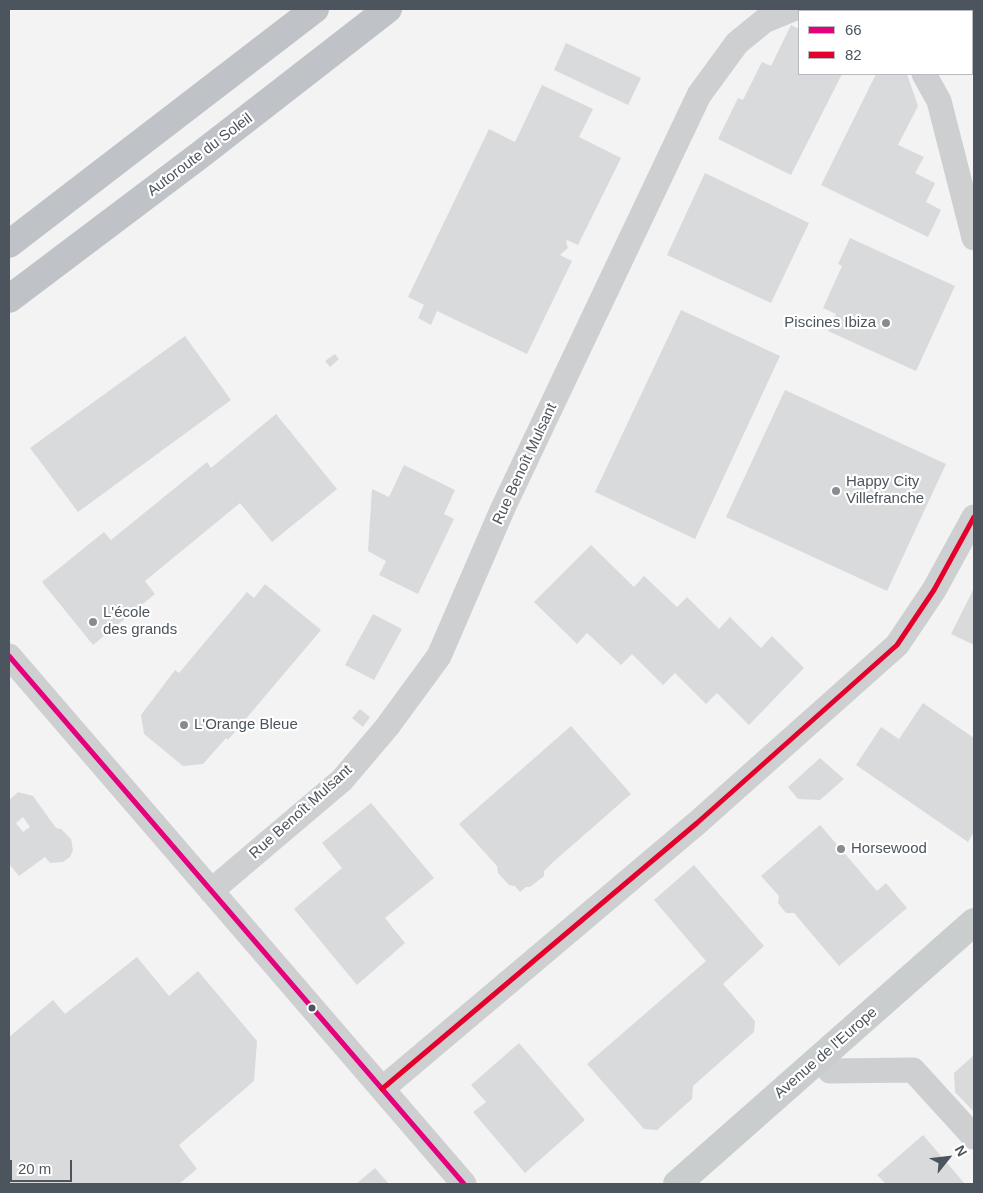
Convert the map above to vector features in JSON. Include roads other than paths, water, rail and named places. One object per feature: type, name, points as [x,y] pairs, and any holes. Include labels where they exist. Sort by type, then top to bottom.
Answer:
[{"type":"highway","points":[[9,244],[315,9]]},
{"type":"highway","name":"Autoroute du Soleil","points":[[9,299],[208,149],[388,9]]},
{"type":"main road","name":"Avenue de l'Europe","points":[[677,1184],[974,922]]},
{"type":"main road","name":"Avenue de l'Europe","points":[[700,1184],[974,945]]},
{"type":"street","name":"Rue Benoît Mulsant","points":[[211,891],[342,780],[387,727],[439,656],[503,508],[700,95],[737,43],[764,21],[793,9]]},
{"type":"street","points":[[925,75],[939,101],[974,238]]},
{"type":"street","points":[[382,1090],[697,823],[897,645],[934,590],[974,517]]},
{"type":"street","points":[[9,656],[464,1184]]},
{"type":"street","points":[[830,1071],[913,1070],[974,1137]]},
{"type":"place","name":"Piscines Ibiza","points":[[886,323]]},
{"type":"place","name":"Happy City Villefranche","points":[[836,491]]},
{"type":"place","name":"L'école des grands","points":[[93,622]]},
{"type":"place","name":"L'Orange Bleue","points":[[184,725]]},
{"type":"place","name":"Horsewood","points":[[841,849]]}]
